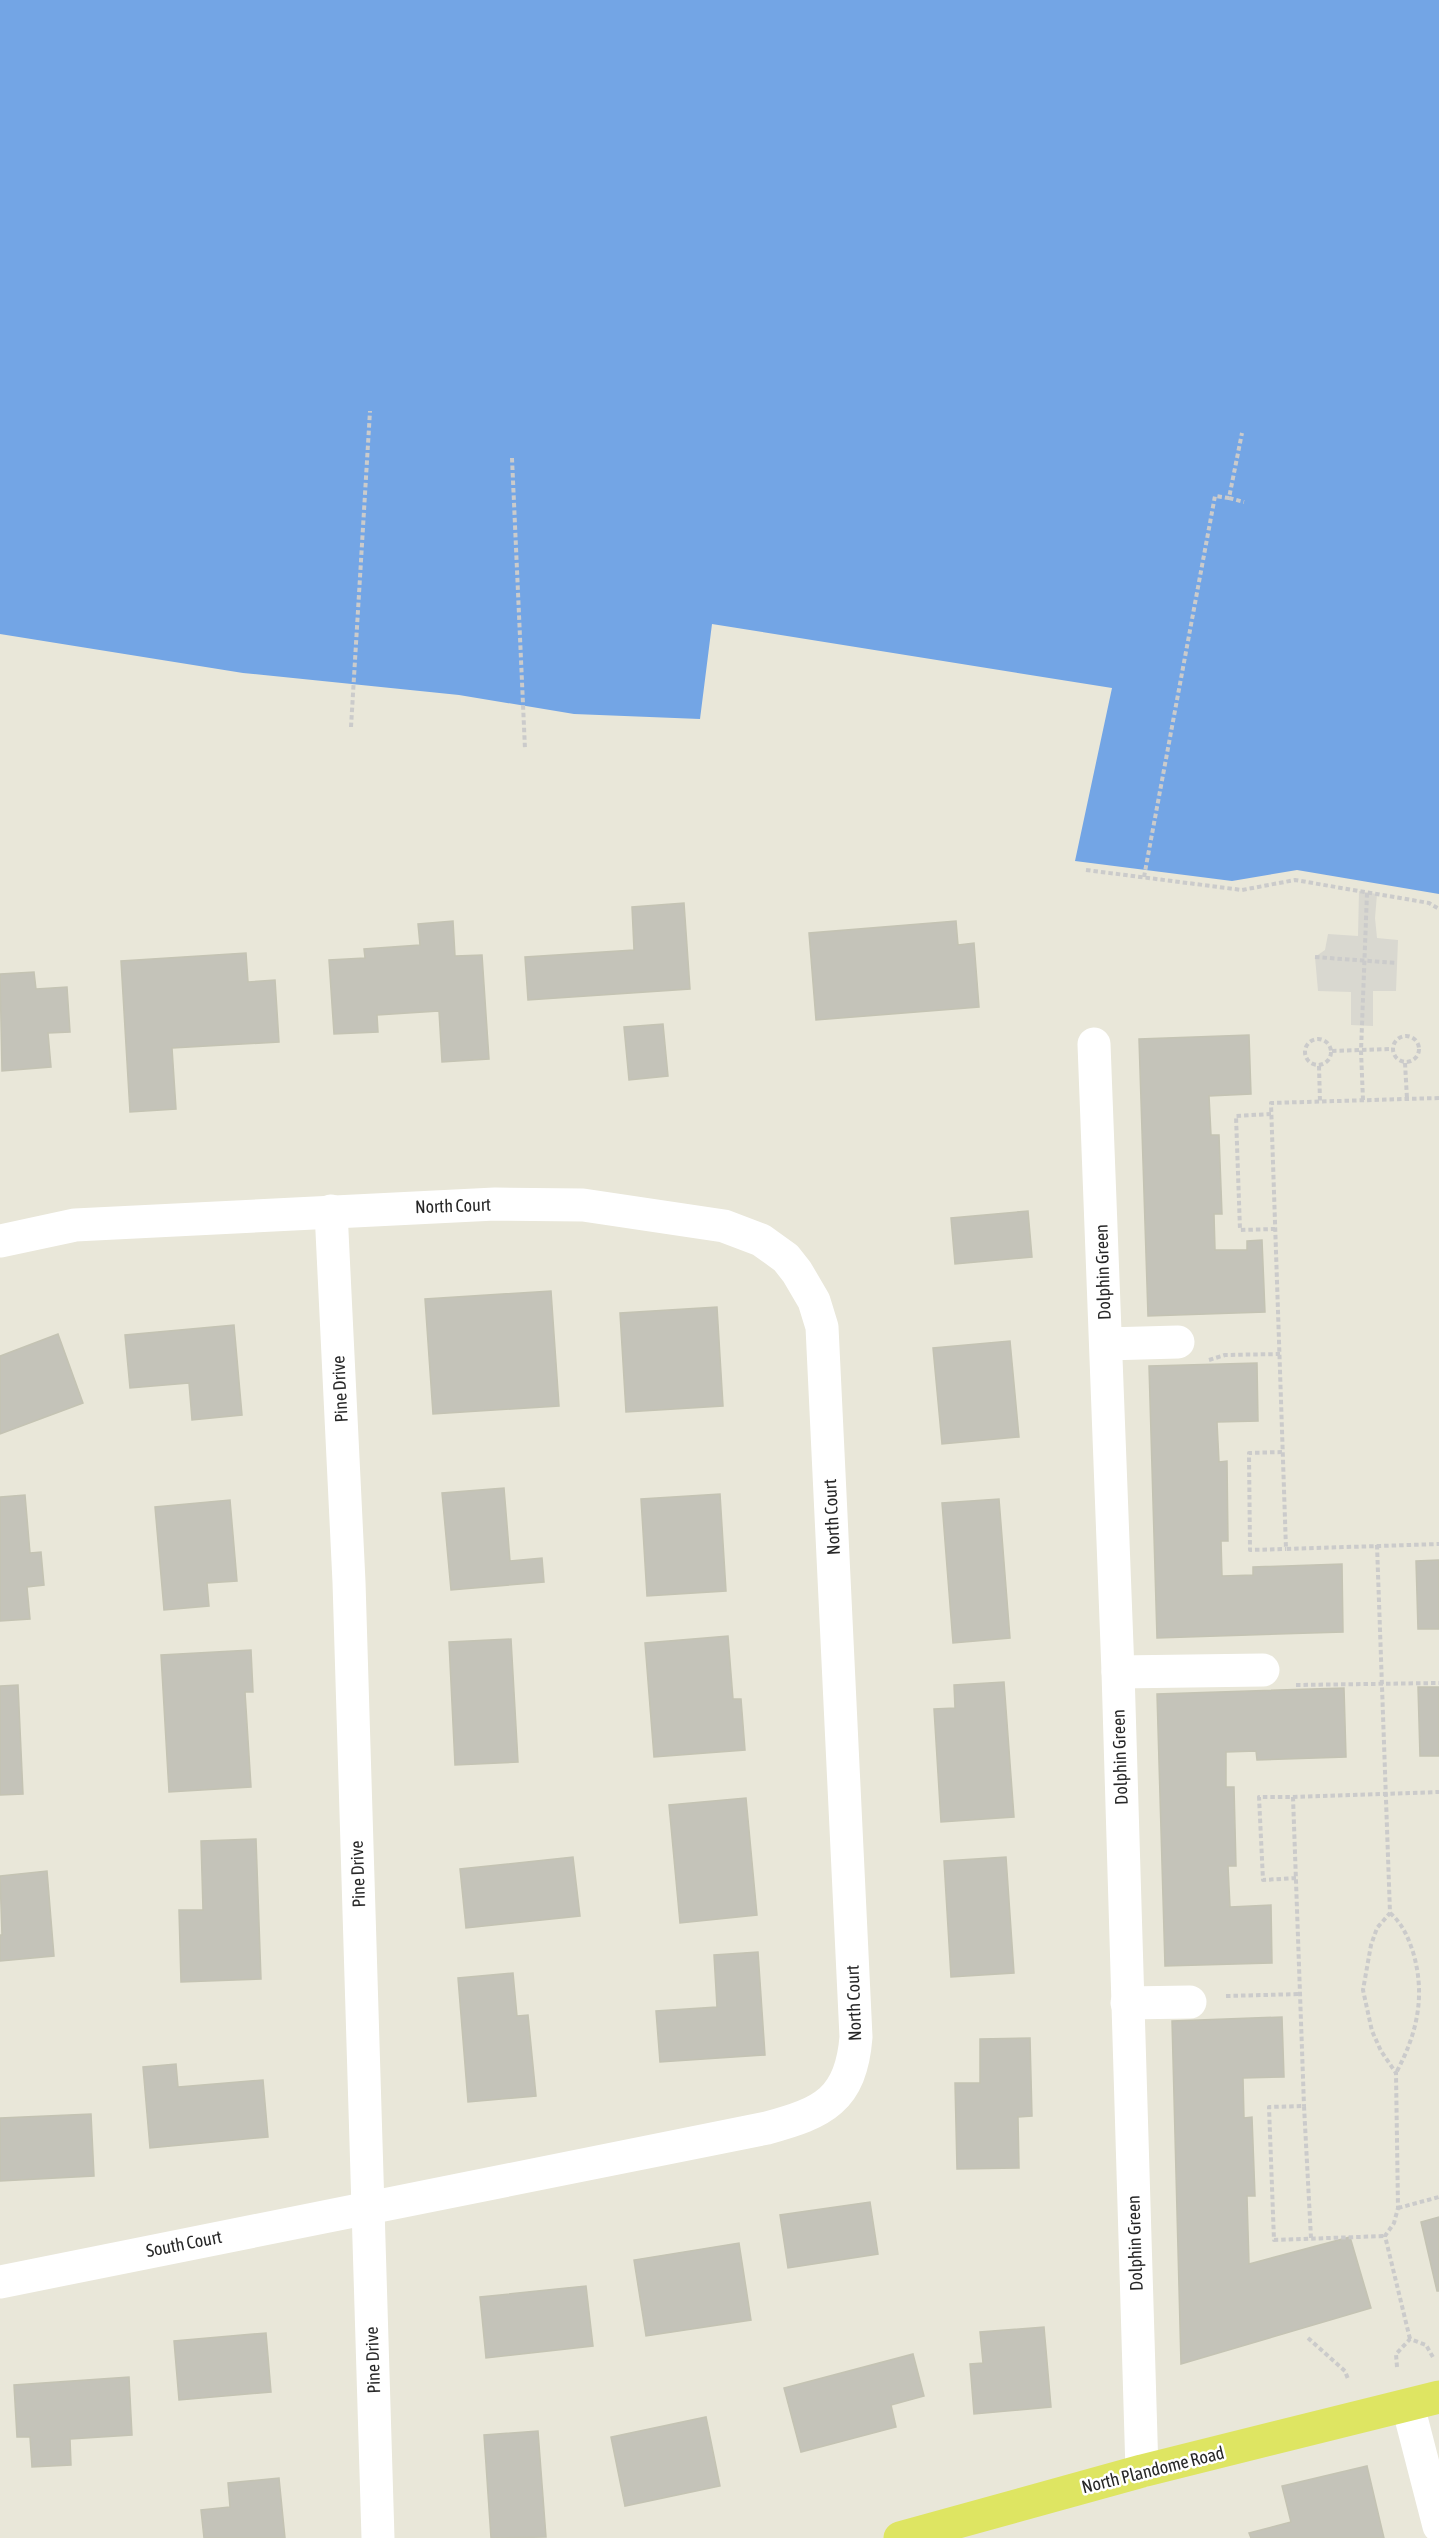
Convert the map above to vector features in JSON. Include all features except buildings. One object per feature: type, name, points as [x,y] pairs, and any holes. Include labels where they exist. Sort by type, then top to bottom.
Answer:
[{"type":"main road","name":"North Plandome Road","points":[[900,2538],[953,2531],[1142,2471],[1439,2397]]},
{"type":"street","name":"Dolphin Green","points":[[1094,1044],[1118,1672],[1142,2471]]},
{"type":"street","name":"North Court","points":[[0,1241],[75,1225],[495,1204],[583,1205],[724,1226],[745,1232],[786,1258],[807,1287],[820,1315],[823,1338],[856,2025],[855,2057],[849,2076],[826,2106],[804,2118],[369,2207]]},
{"type":"street","name":"Pine Drive","points":[[331,1211],[349,1582],[378,2538]]},
{"type":"street","points":[[1106,1344],[1178,1342]]},
{"type":"street","points":[[1118,1672],[1263,1670]]},
{"type":"street","points":[[1127,2003],[1205,2000]]},
{"type":"street","name":"South Court","points":[[0,2282],[369,2207]]},
{"type":"street","points":[[1408,2406],[1439,2526]]},
{"type":"path","points":[[351,727],[370,411]]},
{"type":"path","points":[[1229,498],[1242,433]]},
{"type":"path","points":[[512,458],[525,749]]},
{"type":"path","points":[[1144,877],[1215,496],[1244,502]]},
{"type":"path","points":[[1086,870],[1242,890],[1295,880],[1429,903],[1439,909]]},
{"type":"path","points":[[1363,1100],[1361,1051],[1367,893]]},
{"type":"path","points":[[1315,957],[1397,963]]},
{"type":"path","points":[[1392,1049],[1399,1038],[1407,1036],[1416,1040],[1419,1053],[1413,1060],[1405,1063]]},
{"type":"path","points":[[1316,1039],[1325,1040],[1332,1051],[1330,1059],[1319,1066],[1307,1060],[1305,1051],[1308,1043],[1316,1039]]},
{"type":"path","points":[[1332,1051],[1392,1049]]},
{"type":"path","points":[[1392,1049],[1395,1057],[1405,1063]]},
{"type":"path","points":[[1405,1063],[1407,1099]]},
{"type":"path","points":[[1319,1066],[1320,1102]]},
{"type":"path","points":[[1286,1549],[1271,1103],[1439,1098]]},
{"type":"path","points":[[1271,1114],[1236,1116],[1240,1230],[1275,1229]]},
{"type":"path","points":[[1178,1342],[1191,1361],[1216,1360],[1226,1355],[1280,1354]]},
{"type":"path","points":[[1282,1452],[1249,1453],[1250,1550],[1439,1544]]},
{"type":"path","points":[[1377,1545],[1390,1913],[1408,1936],[1420,1983],[1419,2015],[1412,2039],[1396,2073],[1398,2208],[1394,2223],[1385,2236],[1410,2339]]},
{"type":"path","points":[[1263,1670],[1264,1686],[1439,1683]]},
{"type":"path","points":[[1296,1878],[1263,1880],[1259,1797],[1439,1792]]},
{"type":"path","points":[[1293,1797],[1311,2238]]},
{"type":"path","points":[[1390,1913],[1377,1928],[1371,1945],[1363,1990],[1372,2031],[1381,2051],[1396,2073]]},
{"type":"path","points":[[1205,2000],[1300,1994]]},
{"type":"path","points":[[1304,2106],[1269,2107],[1274,2240],[1385,2236]]},
{"type":"path","points":[[1398,2208],[1439,2197]]},
{"type":"path","points":[[1308,2338],[1345,2371],[1348,2379]]},
{"type":"path","points":[[1410,2339],[1426,2345],[1434,2359]]},
{"type":"path","points":[[1397,2367],[1396,2354],[1410,2339]]},
{"type":"shaded area","points":[[1359,891],[1377,894],[1375,918],[1377,938],[1398,940],[1396,991],[1373,991],[1373,1026],[1351,1025],[1351,992],[1318,991],[1315,957],[1325,950],[1328,934],[1358,936]]},
{"type":"water","points":[[0,0],[1439,0],[1439,894],[1297,870],[1232,881],[1075,861],[1112,688],[712,624],[700,719],[574,714],[459,695],[243,673],[0,634]]}]
